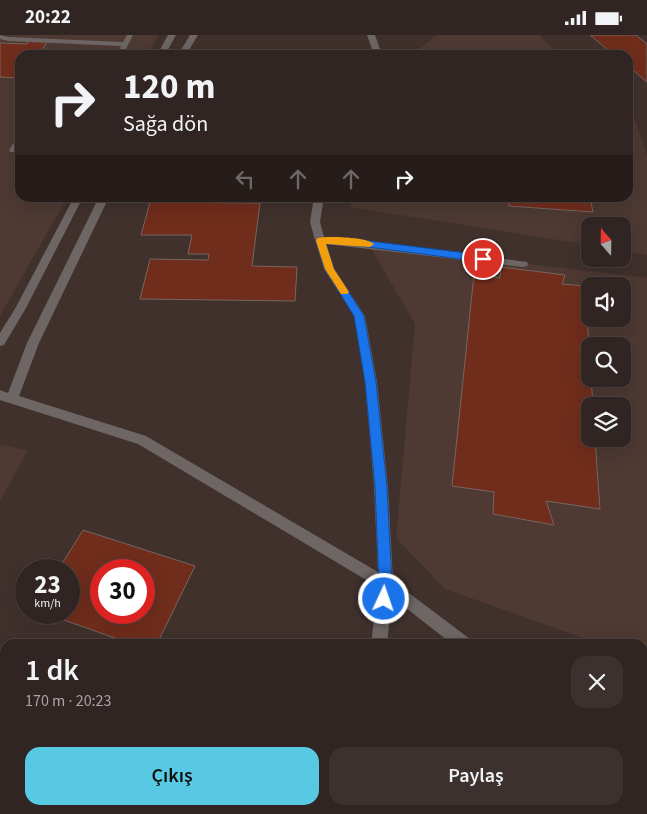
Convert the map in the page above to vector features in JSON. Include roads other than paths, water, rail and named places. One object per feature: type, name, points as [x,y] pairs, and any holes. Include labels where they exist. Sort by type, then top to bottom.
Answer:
[{"type":"street","points":[[164,50],[172,35]]},
{"type":"street","points":[[185,50],[194,35]]},
{"type":"street","points":[[371,35],[376,50]]},
{"type":"street","points":[[0,342],[21,308],[76,202]]},
{"type":"street","points":[[102,202],[6,397],[142,441],[386,584],[458,639]]},
{"type":"street","points":[[318,202],[315,222],[320,241],[330,269],[359,316],[371,382],[381,487],[386,584],[380,639]]},
{"type":"street","points":[[320,241],[345,241],[523,264]]},
{"type":"lane","points":[[107,44],[113,35]]},
{"type":"lane","points":[[122,50],[130,35]]},
{"type":"lane","points":[[0,37],[125,45]]},
{"type":"lane","points":[[12,150],[15,146]]}]
